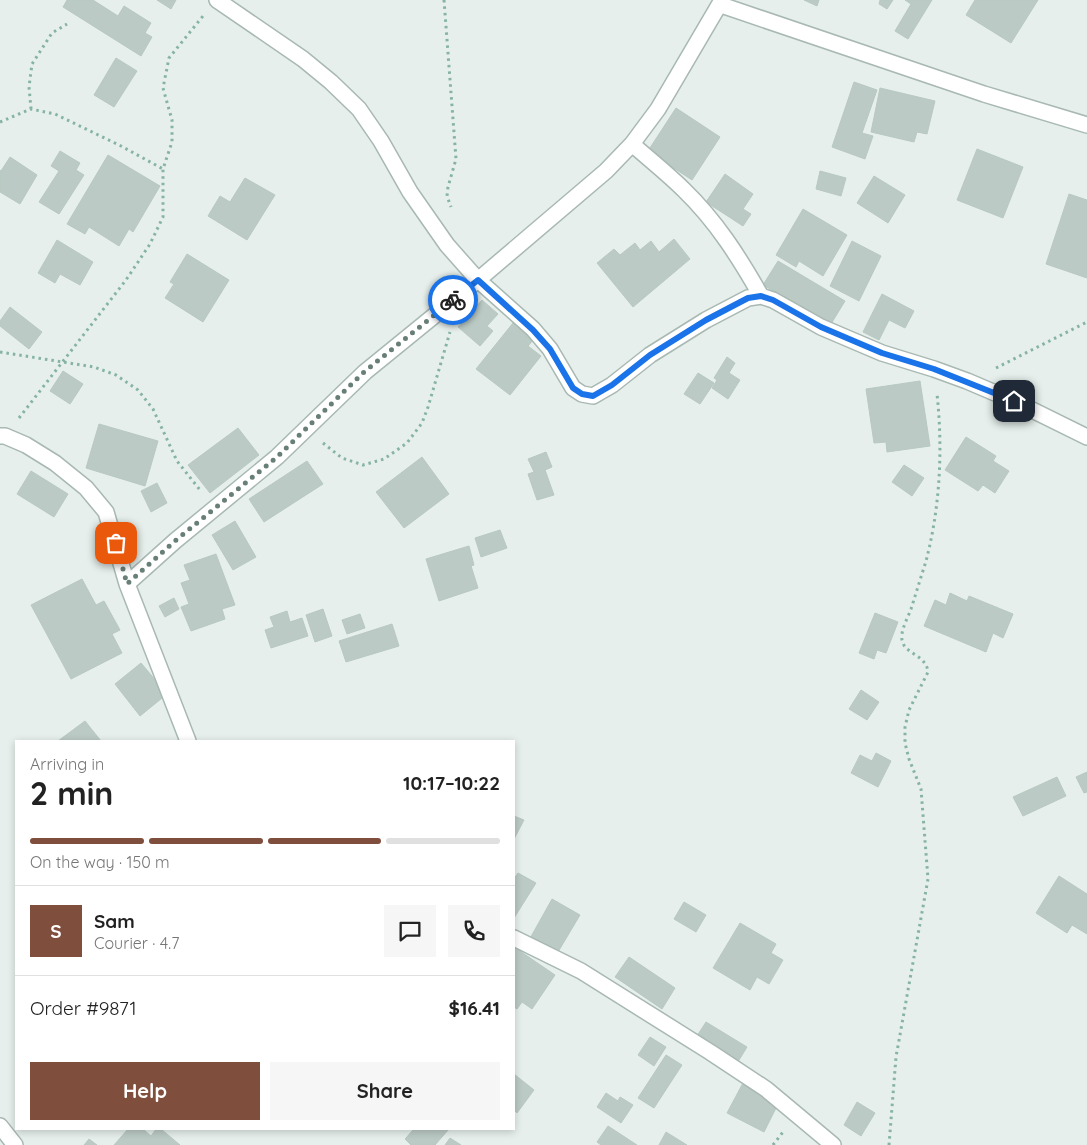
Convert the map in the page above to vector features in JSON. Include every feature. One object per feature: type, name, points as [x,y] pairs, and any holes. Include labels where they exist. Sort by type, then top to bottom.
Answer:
[{"type":"street","points":[[217,0],[303,59],[359,109],[381,141],[427,218],[478,280],[533,330],[550,349],[573,388],[582,394],[593,396],[612,385],[650,355],[706,320],[748,298],[761,296],[773,300],[821,327],[860,344],[934,369],[1014,401],[1087,437]]},
{"type":"street","points":[[127,584],[277,457],[364,372],[478,280],[606,171],[632,144],[658,109],[722,2],[984,94],[1087,124]]},
{"type":"street","points":[[632,144],[684,189],[703,210],[741,261],[761,296]]},
{"type":"street","points":[[2,436],[26,445],[56,463],[86,488],[106,512],[127,584],[166,680],[188,740]]},
{"type":"street","points":[[515,939],[581,972],[710,1052],[766,1089],[833,1145]]},
{"type":"street","points":[[0,1126],[15,1145]]},
{"type":"path","points":[[444,0],[456,159],[447,196],[454,213]]},
{"type":"path","points":[[2,436],[63,362],[126,280],[150,244],[163,216],[163,169],[172,142],[172,120],[163,88],[169,58],[204,14]]},
{"type":"path","points":[[31,109],[29,87],[32,64],[52,33],[67,24]]},
{"type":"path","points":[[0,122],[31,109],[54,114],[121,146],[163,169]]},
{"type":"path","points":[[308,427],[324,444],[342,458],[363,465],[384,459],[407,443],[422,423],[428,407],[445,351],[458,295]]},
{"type":"path","points":[[967,382],[1087,322]]},
{"type":"path","points":[[0,352],[94,367],[116,375],[138,390],[153,409],[177,461],[215,508]]},
{"type":"path","points":[[888,1145],[896,1057],[928,879],[921,789],[905,743],[905,727],[909,710],[928,672],[924,660],[908,651],[904,645],[902,635],[918,588],[934,528],[939,418],[934,369]]},
{"type":"building","points":[[67,0],[93,0],[118,16],[124,6],[151,23],[145,33],[152,37],[141,56],[63,7]]},
{"type":"building","points":[[157,0],[176,0],[171,9]]},
{"type":"building","points":[[804,0],[819,0],[817,6]]},
{"type":"building","points":[[880,0],[893,0],[887,9],[879,4]]},
{"type":"building","points":[[905,0],[932,0],[908,39],[895,31],[911,4]]},
{"type":"building","points":[[975,0],[1038,0],[1011,43],[966,15]]},
{"type":"building","points":[[116,58],[137,71],[114,107],[94,95]]},
{"type":"building","points":[[854,82],[877,90],[862,133],[873,136],[865,159],[832,147]]},
{"type":"building","points":[[880,88],[935,101],[927,134],[917,132],[914,142],[871,132]]},
{"type":"building","points":[[676,108],[720,137],[692,180],[648,151]]},
{"type":"building","points":[[977,149],[1023,167],[1003,218],[957,200]]},
{"type":"building","points":[[60,151],[80,163],[76,170],[84,175],[59,214],[39,202],[59,171],[51,166]]},
{"type":"building","points":[[108,155],[160,186],[133,232],[129,229],[119,246],[89,227],[85,234],[67,224]]},
{"type":"building","points":[[10,157],[37,175],[20,204],[0,192],[0,170]]},
{"type":"building","points":[[820,171],[846,178],[841,196],[816,189]]},
{"type":"building","points":[[725,174],[753,194],[743,209],[751,214],[743,226],[706,202]]},
{"type":"building","points":[[874,176],[905,195],[888,223],[857,203]]},
{"type":"building","points":[[245,178],[275,195],[247,240],[208,216],[220,196],[230,202]]},
{"type":"building","points":[[1069,194],[1087,200],[1087,278],[1046,264]]},
{"type":"building","points":[[803,209],[847,235],[823,276],[799,261],[796,267],[776,255]]},
{"type":"building","points":[[674,239],[690,259],[633,307],[597,263],[614,249],[620,255],[635,243],[640,250],[651,241],[659,252]]},
{"type":"building","points":[[57,240],[93,262],[80,285],[60,274],[55,283],[38,273]]},
{"type":"building","points":[[852,241],[881,256],[859,301],[830,286]]},
{"type":"building","points":[[187,254],[229,280],[203,322],[165,298],[174,284],[170,282]]},
{"type":"building","points":[[778,261],[845,301],[831,324],[763,285]]},
{"type":"building","points":[[882,294],[914,311],[905,328],[889,320],[879,340],[863,332]]},
{"type":"building","points":[[482,300],[498,314],[487,326],[493,331],[480,346],[458,327]]},
{"type":"building","points":[[10,307],[42,332],[29,349],[0,326],[0,321]]},
{"type":"building","points":[[513,323],[534,339],[528,346],[541,356],[510,395],[476,369]]},
{"type":"building","points":[[727,357],[735,363],[729,373],[740,380],[728,399],[712,388],[717,380],[714,378]]},
{"type":"building","points":[[63,371],[83,384],[70,404],[50,391]]},
{"type":"building","points":[[698,373],[714,383],[700,404],[684,394]]},
{"type":"building","points":[[920,381],[930,446],[887,452],[886,442],[874,443],[866,389]]},
{"type":"building","points":[[99,424],[158,441],[145,486],[86,468]]},
{"type":"building","points":[[238,428],[259,455],[210,493],[188,465]]},
{"type":"building","points":[[966,437],[996,456],[993,461],[1009,471],[995,493],[983,485],[978,491],[945,470]]},
{"type":"building","points":[[546,452],[552,467],[545,470],[554,495],[537,500],[528,474],[534,472],[528,459]]},
{"type":"building","points":[[422,457],[449,494],[404,528],[376,492]]},
{"type":"building","points":[[307,461],[323,484],[264,522],[249,499]]},
{"type":"building","points":[[904,465],[924,478],[912,496],[892,482]]},
{"type":"building","points":[[31,471],[68,494],[54,517],[17,494]]},
{"type":"building","points":[[157,483],[167,503],[151,512],[141,491]]},
{"type":"building","points":[[235,521],[256,557],[233,570],[212,535]]},
{"type":"building","points":[[500,530],[507,548],[481,557],[475,538]]},
{"type":"building","points":[[469,546],[474,565],[471,566],[478,588],[439,601],[426,559]]},
{"type":"building","points":[[216,554],[235,605],[222,609],[225,619],[191,631],[181,607],[189,604],[181,583],[190,580],[184,565]]},
{"type":"building","points":[[82,579],[96,605],[104,601],[120,630],[112,634],[122,653],[71,679],[31,605]]},
{"type":"building","points":[[950,593],[967,601],[969,596],[1013,614],[1003,638],[993,633],[986,652],[924,626],[935,600],[946,605]]},
{"type":"building","points":[[174,598],[179,609],[165,617],[159,606]]},
{"type":"building","points":[[323,609],[332,636],[315,642],[306,615]]},
{"type":"building","points":[[287,611],[290,622],[302,618],[308,636],[271,648],[265,630],[274,627],[270,617]]},
{"type":"building","points":[[875,613],[898,622],[886,653],[877,650],[874,659],[859,653]]},
{"type":"building","points":[[360,614],[365,628],[347,634],[342,620]]},
{"type":"building","points":[[392,624],[399,646],[346,662],[339,641]]},
{"type":"building","points":[[141,663],[167,694],[140,716],[115,684]]},
{"type":"building","points":[[861,690],[879,702],[867,720],[849,709]]},
{"type":"building","points":[[85,721],[100,740],[59,740]]},
{"type":"building","points":[[876,753],[891,761],[878,787],[851,773],[860,755],[872,761]]},
{"type":"building","points":[[1087,772],[1087,792],[1084,793],[1076,777]]},
{"type":"building","points":[[1057,777],[1066,796],[1023,816],[1013,797]]},
{"type":"building","points":[[515,816],[524,820],[515,837]]},
{"type":"building","points":[[518,873],[536,883],[515,916],[515,878]]},
{"type":"building","points":[[1059,876],[1087,894],[1087,934],[1072,925],[1067,933],[1036,913]]},
{"type":"building","points":[[552,899],[580,915],[555,957],[528,942]]},
{"type":"building","points":[[684,902],[706,915],[696,932],[674,919]]},
{"type":"building","points":[[740,923],[776,944],[771,953],[783,960],[769,984],[757,977],[750,990],[713,968]]},
{"type":"building","points":[[515,948],[555,975],[532,1009],[522,1002],[517,1009],[515,1008]]},
{"type":"building","points":[[629,957],[675,988],[662,1009],[615,977]]},
{"type":"building","points":[[706,1022],[747,1047],[736,1065],[695,1039]]},
{"type":"building","points":[[650,1037],[666,1047],[654,1066],[638,1055]]},
{"type":"building","points":[[666,1055],[682,1065],[654,1108],[638,1098]]},
{"type":"building","points":[[515,1075],[534,1090],[517,1113],[515,1111]]},
{"type":"building","points":[[743,1083],[779,1102],[764,1132],[727,1113]]},
{"type":"building","points":[[606,1093],[618,1101],[620,1097],[633,1105],[621,1123],[597,1107]]},
{"type":"building","points":[[857,1102],[875,1113],[861,1136],[844,1125]]},
{"type":"building","points":[[608,1126],[637,1145],[601,1145],[597,1142]]},
{"type":"building","points":[[127,1130],[144,1130],[151,1136],[155,1130],[162,1130],[180,1145],[114,1145]]},
{"type":"building","points":[[413,1130],[448,1130],[435,1145],[411,1145],[405,1139]]},
{"type":"building","points":[[666,1132],[687,1145],[659,1145]]},
{"type":"building","points":[[450,1138],[461,1145],[445,1145]]},
{"type":"building","points":[[89,1139],[97,1145],[84,1145]]},
{"type":"way so far","points":[[116,543],[127,584],[175,541],[277,457],[364,372],[453,300]]},
{"type":"route","points":[[453,300],[478,280],[508,306],[550,349],[573,388],[582,394],[593,396],[612,385],[650,355],[706,320],[748,298],[761,296],[773,300],[821,327],[882,353],[934,369],[1014,401]]}]
